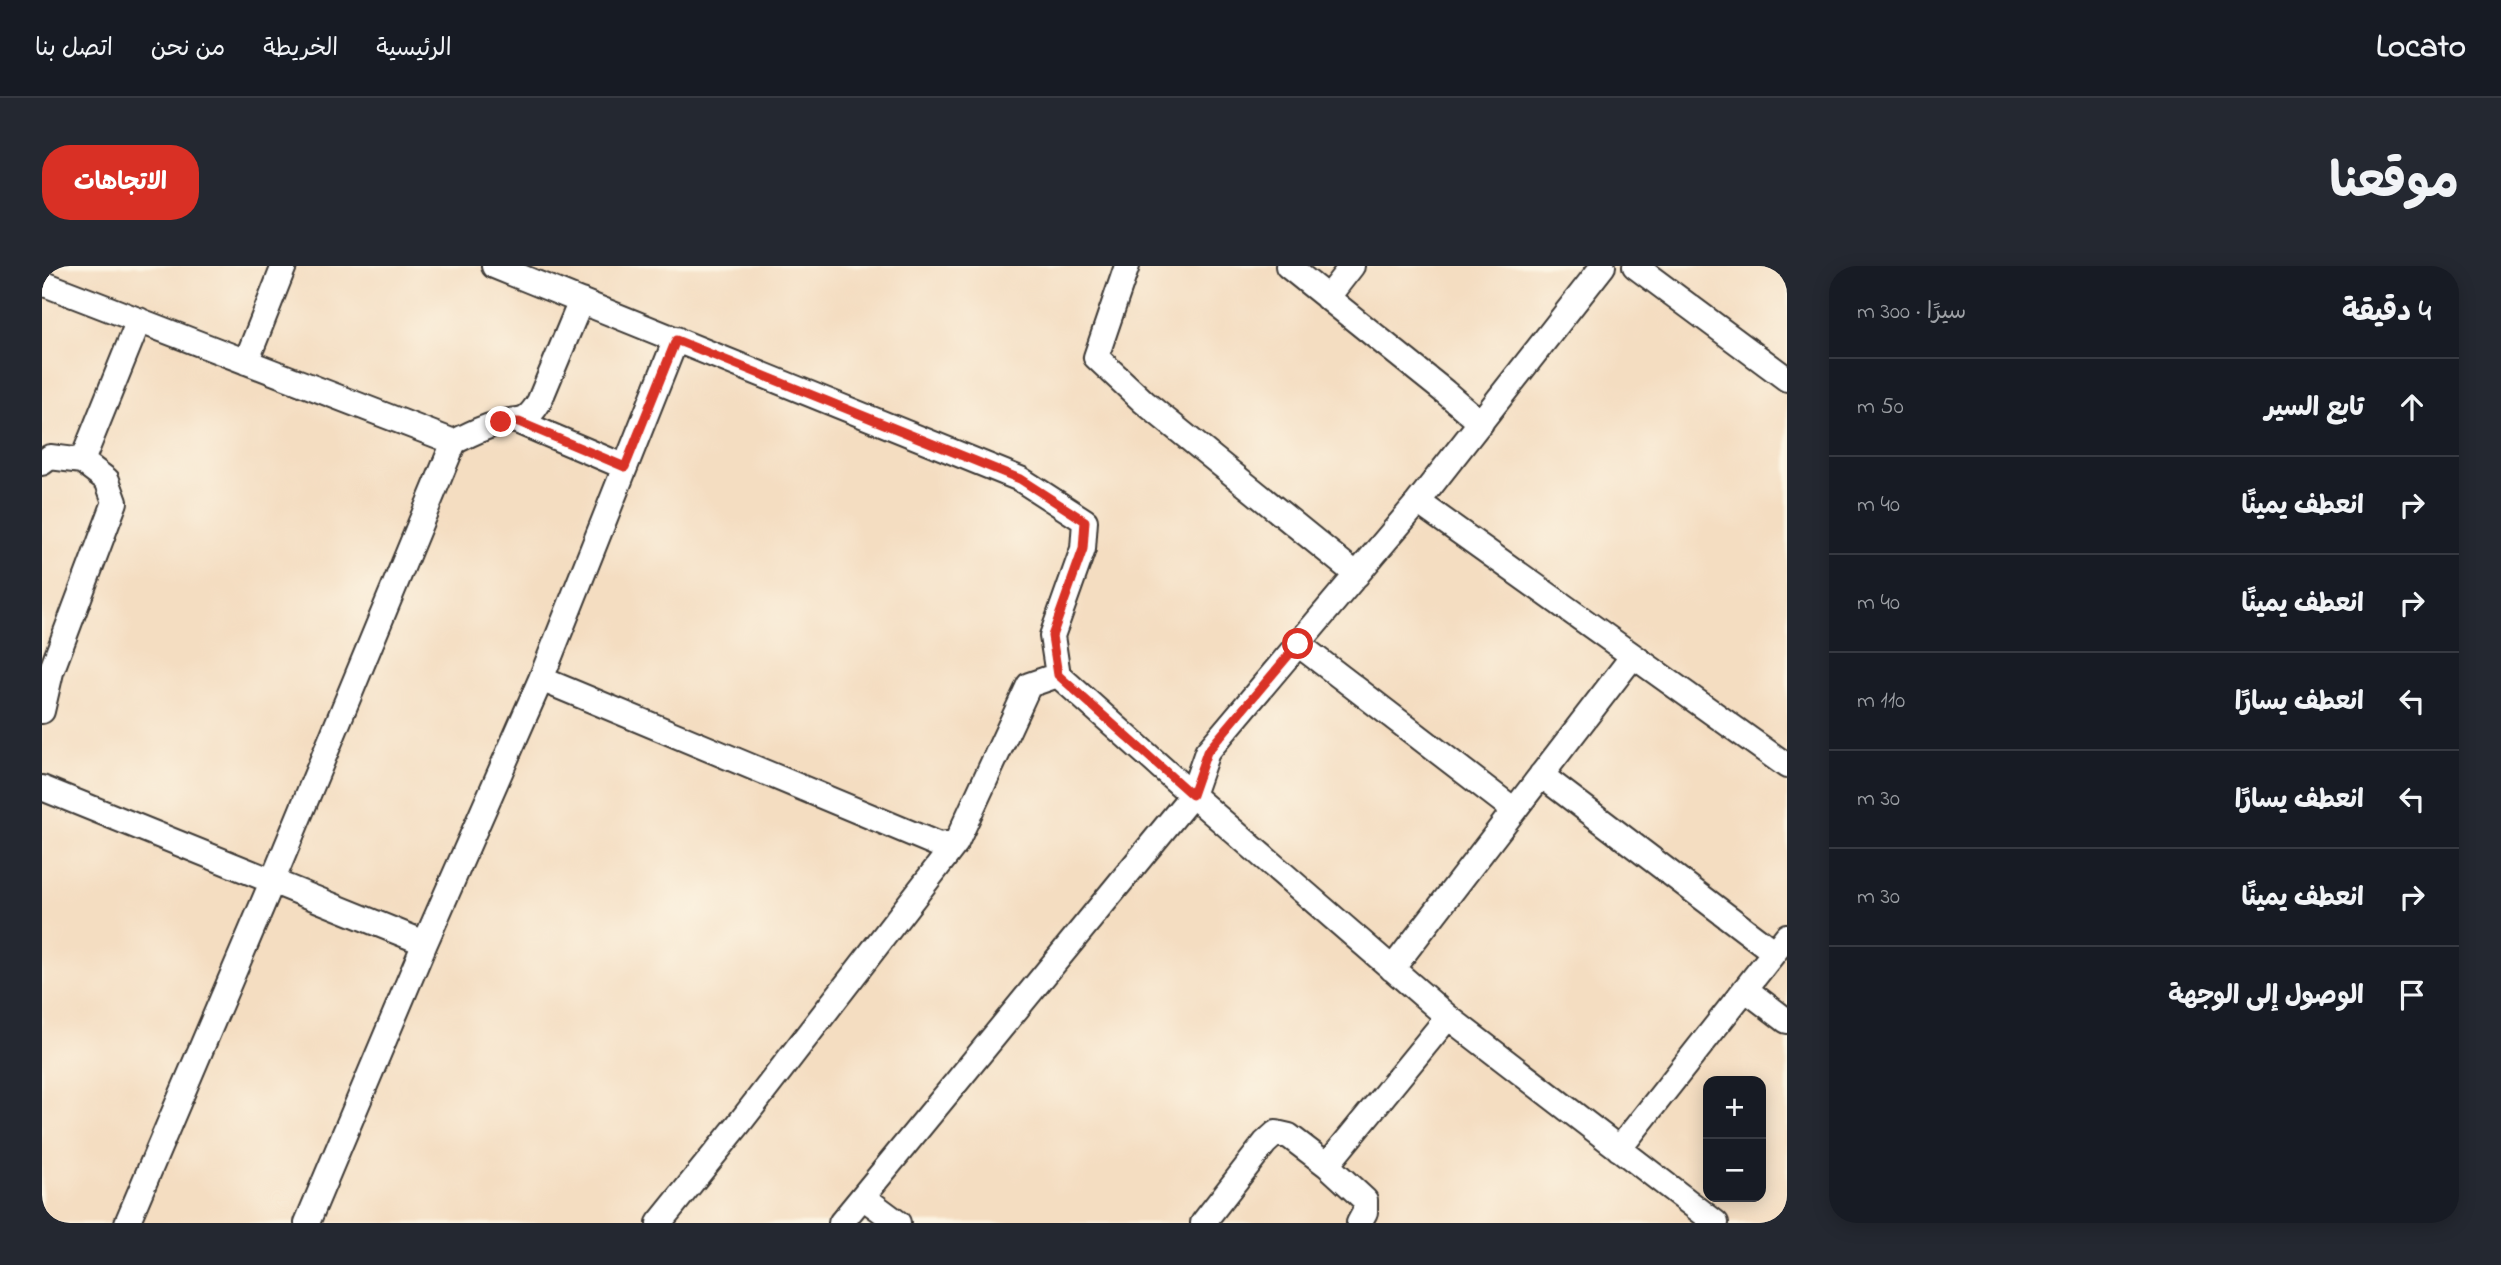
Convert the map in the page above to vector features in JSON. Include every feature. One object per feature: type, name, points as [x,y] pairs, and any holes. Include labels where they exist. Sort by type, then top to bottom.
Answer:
[{"type":"street","points":[[246,362],[284,266]]},
{"type":"street","points":[[494,266],[1020,479],[1085,521],[1083,549],[1052,636],[1058,675],[1448,1017],[1716,1223]]},
{"type":"street","points":[[1127,266],[1096,357],[1143,402],[1357,575]]},
{"type":"street","points":[[1288,266],[1481,423]]},
{"type":"street","points":[[1327,298],[1352,266]]},
{"type":"street","points":[[841,1223],[1192,795],[1207,752],[1418,502],[1603,266]]},
{"type":"street","points":[[1635,266],[1787,379]]},
{"type":"street","points":[[42,283],[454,442]]},
{"type":"street","points":[[519,422],[531,415],[539,402],[581,301]]},
{"type":"street","points":[[82,461],[139,320]]},
{"type":"street","points":[[307,1223],[425,943],[541,679],[676,340]]},
{"type":"street","points":[[127,1223],[454,442],[501,422],[519,422],[625,467]]},
{"type":"street","points":[[42,464],[50,457],[82,461],[107,480],[115,502],[46,670],[42,711]]},
{"type":"street","points":[[1418,502],[1787,766]]},
{"type":"street","points":[[1298,644],[1514,810]]},
{"type":"street","points":[[1392,969],[1633,656]]},
{"type":"street","points":[[659,1223],[956,843],[1029,685],[1058,675]]},
{"type":"street","points":[[541,679],[939,845],[956,843]]},
{"type":"street","points":[[1541,775],[1781,944],[1619,1149]]},
{"type":"street","points":[[42,788],[425,943]]},
{"type":"street","points":[[1745,989],[1787,1021]]},
{"type":"street","points":[[1327,1165],[1448,1017]]},
{"type":"street","points":[[1203,1223],[1265,1143],[1276,1133],[1289,1136],[1327,1165],[1365,1200],[1365,1212],[1359,1223]]},
{"type":"street","points":[[863,1196],[898,1223]]},
{"type":"route","points":[[501,422],[519,422],[625,467],[676,340],[1020,479],[1085,521],[1083,549],[1052,636],[1058,675],[1192,795],[1207,752],[1298,644]]}]
